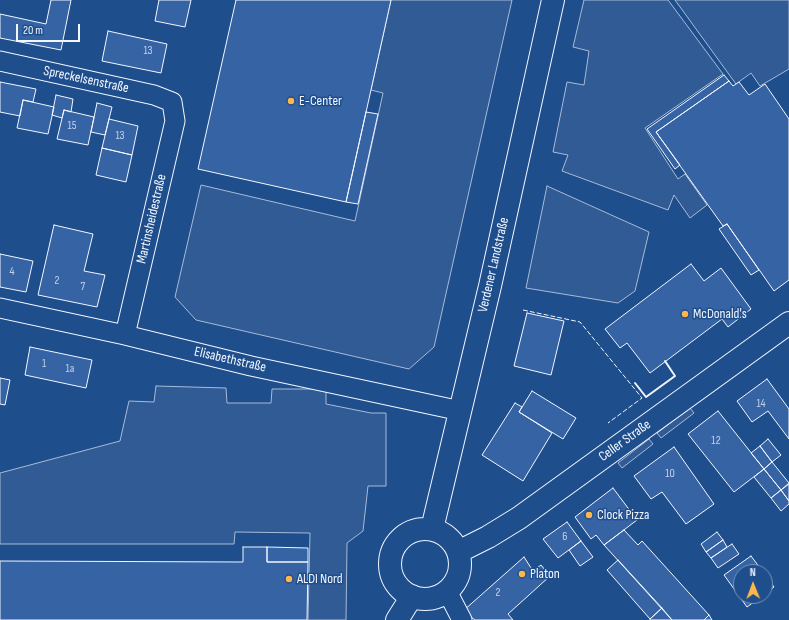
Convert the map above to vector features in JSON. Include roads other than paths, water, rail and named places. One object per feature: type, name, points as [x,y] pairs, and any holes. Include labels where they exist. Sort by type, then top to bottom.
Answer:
[{"type":"main road","name":"Verdener Landstraße","points":[[432,529],[461,411],[553,0]]},
{"type":"main road","name":"Celler Straße","points":[[458,552],[488,537],[519,518],[789,323]]},
{"type":"main road","points":[[432,529],[440,532],[448,537],[458,552],[460,562],[459,573],[454,583],[447,591],[430,598],[412,596],[402,590],[395,581],[391,571],[390,560],[393,549],[398,541],[413,531],[432,529]]},
{"type":"main road","points":[[398,620],[412,596]]},
{"type":"street","name":"Spreckelsenstraße","points":[[0,61],[154,95],[172,102]]},
{"type":"street","name":"Martinsheidestraße","points":[[125,335],[175,121],[172,102]]},
{"type":"street","name":"Elisabethstraße","points":[[0,308],[125,335],[251,366],[461,411]]},
{"type":"street","points":[[447,591],[462,620]]},
{"type":"place","name":"E-Center","points":[[291,101]]},
{"type":"place","name":"McDonald's","points":[[685,314]]},
{"type":"place","name":"Clock Pizza","points":[[589,515]]},
{"type":"place","name":"Platon","points":[[522,574]]},
{"type":"place","name":"ALDI Nord","points":[[289,579]]}]
